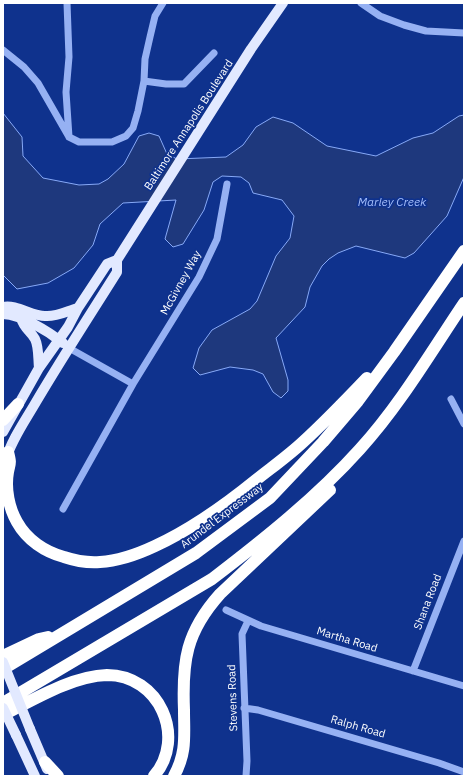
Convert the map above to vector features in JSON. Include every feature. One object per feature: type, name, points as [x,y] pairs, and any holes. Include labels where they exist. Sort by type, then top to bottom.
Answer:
[{"type":"highway","name":"Arundel Expressway","points":[[3,669],[196,553],[270,498],[323,442],[358,401],[464,251]]},
{"type":"highway","points":[[3,703],[212,579],[304,504],[360,449],[409,386],[464,303]]},
{"type":"highway","points":[[8,452],[11,463],[8,472],[7,488],[13,513],[24,532],[40,547],[57,555],[81,562],[101,562],[122,558],[144,551],[171,539],[207,517],[241,492],[302,443],[394,352]]},
{"type":"highway","points":[[3,420],[18,404]]},
{"type":"highway","points":[[174,776],[180,764],[185,743],[183,692],[185,658],[191,640],[200,622],[209,607],[220,594],[341,480],[343,466]]},
{"type":"highway","points":[[3,656],[39,639],[63,634]]},
{"type":"highway","points":[[3,715],[76,681],[107,675],[125,678],[141,685],[153,696],[166,718],[169,732],[168,750],[160,769],[154,776]]},
{"type":"highway","points":[[3,721],[4,724],[16,735]]},
{"type":"highway","points":[[45,762],[58,776]]},
{"type":"main road","name":"Baltimore Annapolis Boulevard","points":[[3,469],[8,452],[20,428],[117,272],[117,260],[189,146],[283,3]]},
{"type":"main road","name":"Baltimore Annapolis Boulevard","points":[[3,432],[39,368],[59,340],[107,264],[117,260]]},
{"type":"main road","points":[[3,307],[11,307],[44,316],[55,316],[78,308]]},
{"type":"main road","points":[[3,314],[21,318],[59,340],[69,348]]},
{"type":"main road","points":[[21,318],[23,326],[35,339],[39,368]]},
{"type":"main road","points":[[3,662],[50,776]]},
{"type":"main road","points":[[3,708],[35,776]]},
{"type":"street","points":[[67,3],[69,57],[66,92],[69,137]]},
{"type":"street","points":[[3,50],[24,67],[38,83],[69,137],[79,142],[112,142],[126,136],[133,128],[144,81],[146,59],[155,16],[163,3]]},
{"type":"street","points":[[360,3],[380,16],[404,26],[426,31],[464,34]]},
{"type":"street","points":[[144,81],[166,84],[184,84],[214,53]]},
{"type":"street","name":"McGivney Way","points":[[63,509],[133,384],[199,277],[217,239],[227,184]]},
{"type":"street","points":[[69,348],[133,384]]},
{"type":"street","points":[[451,399],[464,424]]},
{"type":"street","name":"Shana Road","points":[[413,671],[464,541]]},
{"type":"street","name":"Martha Road","points":[[226,610],[261,626],[464,686]]},
{"type":"street","name":"Stevens Road","points":[[246,776],[247,761],[242,634],[248,621]]},
{"type":"street","name":"Ralph Road","points":[[244,708],[258,710],[439,762],[464,772]]},
{"type":"water","name":"Marley Creek","points":[[3,113],[22,137],[23,156],[43,178],[79,185],[99,184],[108,179],[124,164],[139,136],[149,133],[159,136],[167,154],[177,159],[226,157],[243,145],[256,127],[273,117],[293,123],[327,146],[376,156],[413,138],[433,133],[459,116],[464,115],[464,177],[447,216],[414,253],[405,258],[356,246],[338,253],[322,266],[310,287],[305,307],[276,338],[288,380],[288,391],[281,398],[273,392],[263,374],[253,370],[230,367],[200,375],[193,368],[199,348],[212,330],[250,309],[257,301],[276,256],[290,238],[294,216],[282,200],[253,193],[249,183],[241,177],[222,176],[213,182],[204,210],[183,244],[173,247],[165,239],[176,200],[123,203],[100,224],[93,245],[74,268],[48,283],[17,289],[3,275]]}]
